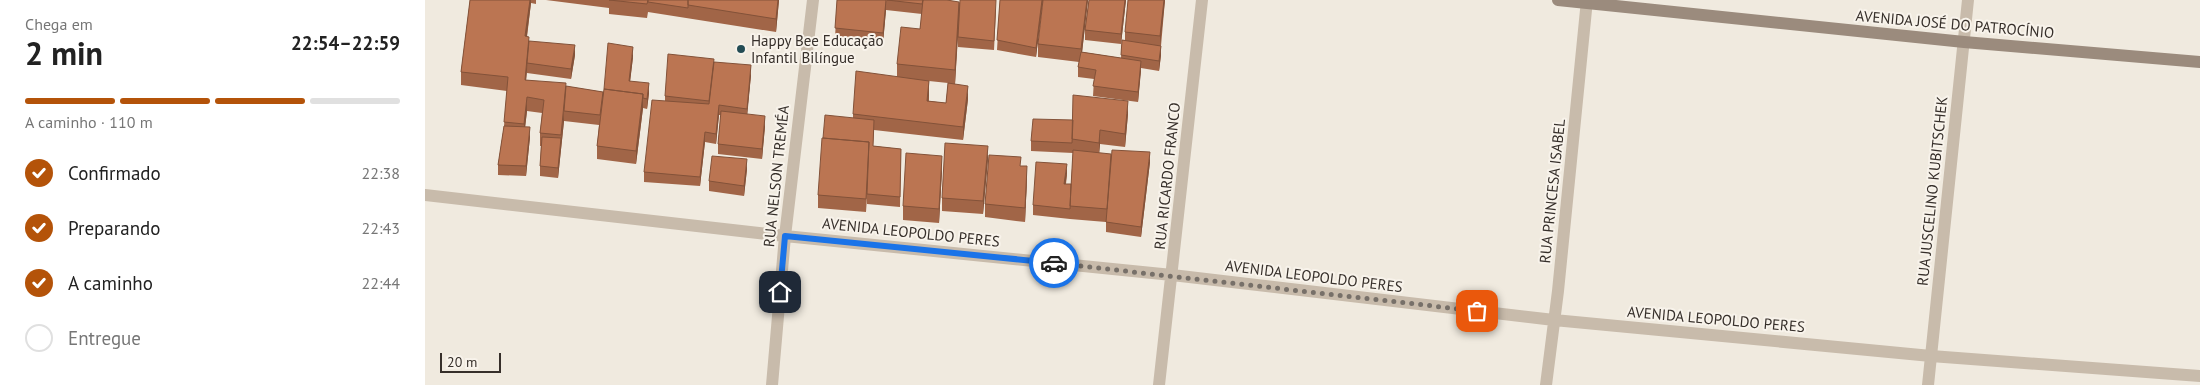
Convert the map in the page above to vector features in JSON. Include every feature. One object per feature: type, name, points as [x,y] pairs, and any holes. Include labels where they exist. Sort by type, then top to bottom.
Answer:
[{"type":"street","name":"RUA NELSON TREMÉA","points":[[772,385],[785,236],[813,0]]},
{"type":"street","name":"RUA RICARDO FRANCO","points":[[1159,385],[1202,0]]},
{"type":"street","name":"AVENIDA JOSÉ DO PATROCÍNIO","points":[[1557,0],[1964,42],[2200,62]]},
{"type":"street","name":"RUA JUSCELINO KUBITSCHEK","points":[[1929,385],[1969,0]]},
{"type":"street","name":"RUA PRINCESA ISABEL","points":[[1546,385],[1558,291],[1587,2]]},
{"type":"street","name":"AVENIDA LEOPOLDO PERES","points":[[425,195],[785,236],[1172,275],[1554,320],[1931,356],[2200,376]]},
{"type":"building","points":[[470,0],[530,0],[525,36],[529,37],[525,80],[566,83],[561,135],[540,133],[544,100],[527,97],[524,124],[504,122],[508,77],[461,72]]},
{"type":"building","points":[[609,0],[648,0],[647,4]]},
{"type":"building","points":[[648,0],[688,0],[688,8],[648,2]]},
{"type":"building","points":[[688,0],[778,0],[776,19],[688,5]]},
{"type":"building","points":[[837,0],[886,0],[883,33],[835,28]]},
{"type":"building","points":[[887,0],[923,0],[922,4]]},
{"type":"building","points":[[923,0],[959,2],[955,70],[897,64],[901,27],[920,29]]},
{"type":"building","points":[[960,0],[996,0],[994,41],[958,37]]},
{"type":"building","points":[[1000,0],[1042,0],[1036,48],[997,40]]},
{"type":"building","points":[[1043,0],[1087,0],[1081,49],[1038,44]]},
{"type":"building","points":[[1089,0],[1125,0],[1121,34],[1085,30]]},
{"type":"building","points":[[1128,0],[1164,0],[1160,36],[1125,32]]},
{"type":"building","points":[[1122,40],[1161,46],[1159,61],[1121,55]]},
{"type":"building","points":[[529,41],[575,45],[571,69],[527,63]]},
{"type":"building","points":[[608,43],[633,47],[629,81],[649,83],[647,99],[643,98],[643,94],[604,89]]},
{"type":"building","points":[[1081,52],[1141,61],[1138,92],[1093,86],[1096,70],[1078,67]]},
{"type":"building","points":[[668,54],[714,59],[709,101],[665,96]]},
{"type":"building","points":[[714,62],[751,65],[747,109],[719,105],[716,134],[705,132],[700,177],[644,172],[652,100],[709,104]]},
{"type":"building","points":[[856,71],[929,81],[927,101],[946,103],[948,83],[968,86],[963,127],[853,114]]},
{"type":"building","points":[[566,86],[603,92],[600,115],[564,111]]},
{"type":"building","points":[[604,89],[643,94],[636,151],[597,146]]},
{"type":"building","points":[[1073,95],[1128,101],[1125,134],[1100,130],[1099,143],[1072,139]]},
{"type":"building","points":[[721,111],[765,116],[762,149],[718,144]]},
{"type":"building","points":[[825,115],[874,120],[873,146],[901,149],[900,197],[867,194],[869,142],[823,138]]},
{"type":"building","points":[[1033,119],[1073,120],[1072,143],[1031,141]]},
{"type":"building","points":[[504,126],[530,127],[526,166],[498,165]]},
{"type":"building","points":[[542,137],[561,138],[558,168],[540,166]]},
{"type":"building","points":[[822,138],[869,142],[866,199],[818,195]]},
{"type":"building","points":[[945,143],[988,146],[983,201],[942,198]]},
{"type":"building","points":[[1073,150],[1111,154],[1107,209],[1070,206]]},
{"type":"building","points":[[1112,150],[1150,152],[1141,227],[1106,222]]},
{"type":"building","points":[[906,153],[942,156],[939,209],[903,206]]},
{"type":"building","points":[[989,155],[1021,157],[1020,166],[1027,166],[1025,208],[985,204]]},
{"type":"building","points":[[712,156],[747,159],[744,186],[709,181]]},
{"type":"building","points":[[1036,162],[1067,164],[1064,184],[1071,184],[1070,209],[1033,205]]},
{"type":"way so far","points":[[1054,263],[1477,311]]},
{"type":"place","name":"Happy Bee Educação Infantil Bilíngue","points":[[741,49]]},
{"type":"route","points":[[780,292],[785,236],[1054,263]]}]
